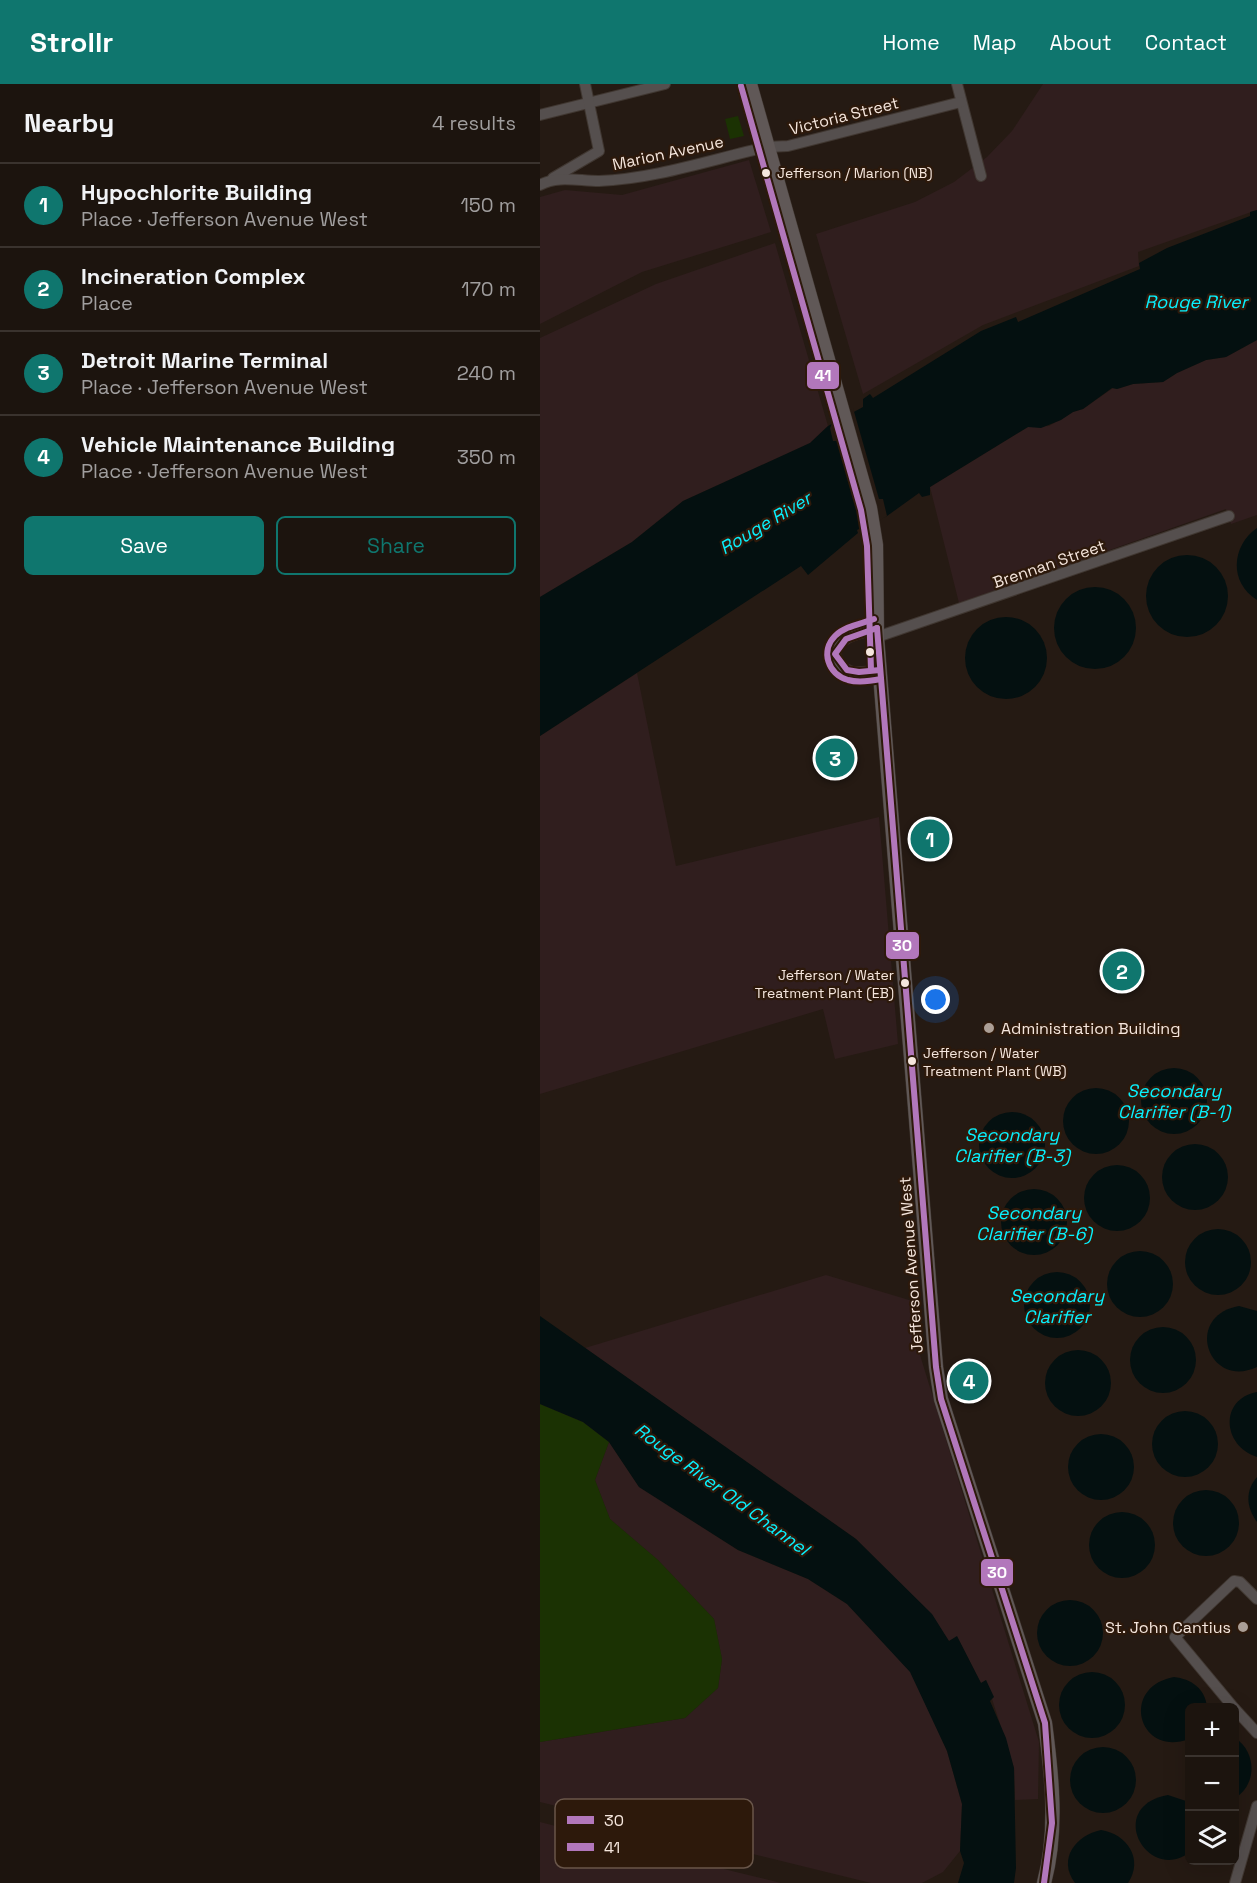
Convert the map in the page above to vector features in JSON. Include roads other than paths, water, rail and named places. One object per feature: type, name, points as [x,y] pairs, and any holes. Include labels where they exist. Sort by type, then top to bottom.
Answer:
[{"type":"main road","name":"Jefferson Avenue West","points":[[750,84],[846,415],[874,528],[877,633],[936,1367],[941,1399],[1045,1723],[1050,1763],[1052,1847],[1044,1883]]},
{"type":"street","points":[[552,179],[599,151],[585,84]]},
{"type":"street","points":[[540,115],[665,84]]},
{"type":"street","points":[[957,84],[981,176]]},
{"type":"street","name":"Victoria Street","points":[[767,147],[788,146],[961,102]]},
{"type":"street","name":"Marion Avenue","points":[[540,185],[552,179],[595,181],[627,178],[767,147]]},
{"type":"street","name":"Brennan Street","points":[[880,670],[856,673],[842,669],[835,654],[837,645],[844,639],[877,633],[1229,516]]},
{"type":"street","points":[[1230,1703],[1175,1637],[1213,1600],[1237,1581],[1257,1599]]},
{"type":"street","points":[[1239,1713],[1257,1733]]},
{"type":"street","points":[[1235,1883],[1257,1806]]},
{"type":"water","name":"Rouge River","points":[[1257,210],[1257,340],[1226,357],[1206,360],[1163,382],[1112,388],[1083,409],[1061,420],[1041,428],[1028,427],[930,487],[930,495],[922,497],[919,493],[887,516],[857,530],[858,533],[808,575],[801,566],[540,736],[540,597],[632,542],[683,501],[810,443],[828,426],[863,407],[863,399],[870,394],[873,398],[981,331],[1016,317],[1018,322],[1140,269],[1139,263],[1167,248],[1250,216],[1250,212]]},
{"type":"water","points":[[1257,528],[1257,600],[1242,584],[1237,564],[1242,544]]},
{"type":"water","points":[[1179,555],[1195,555],[1210,562],[1221,573],[1228,588],[1225,612],[1216,625],[1195,637],[1179,637],[1164,630],[1153,619],[1146,604],[1146,588],[1153,573],[1164,562]]},
{"type":"water","points":[[1087,587],[1103,587],[1118,594],[1129,605],[1136,620],[1133,644],[1124,657],[1103,669],[1087,669],[1072,662],[1061,651],[1054,636],[1054,620],[1061,605],[1072,594]]},
{"type":"water","points":[[998,617],[1014,617],[1029,624],[1040,635],[1047,650],[1044,674],[1035,687],[1014,699],[998,699],[983,692],[972,681],[965,666],[965,650],[972,635],[983,624]]},
{"type":"water","name":"Secondary Clarifier (B-1)","points":[[1174,1068],[1187,1071],[1197,1078],[1204,1088],[1207,1101],[1204,1114],[1197,1124],[1187,1131],[1174,1134],[1161,1131],[1151,1124],[1144,1114],[1141,1101],[1144,1088],[1151,1078],[1161,1071]]},
{"type":"water","points":[[1096,1088],[1109,1091],[1119,1098],[1126,1108],[1129,1121],[1126,1134],[1119,1144],[1109,1151],[1096,1154],[1083,1151],[1073,1144],[1066,1134],[1063,1121],[1066,1108],[1073,1098],[1083,1091]]},
{"type":"water","name":"Secondary Clarifier (B-3)","points":[[1012,1112],[1025,1115],[1035,1122],[1042,1132],[1045,1145],[1042,1158],[1035,1168],[1025,1175],[1012,1178],[999,1175],[989,1168],[982,1158],[979,1145],[982,1132],[989,1122],[999,1115]]},
{"type":"water","points":[[1195,1144],[1208,1147],[1218,1154],[1225,1164],[1228,1177],[1225,1190],[1218,1200],[1208,1207],[1195,1210],[1182,1207],[1172,1200],[1165,1190],[1162,1177],[1165,1164],[1172,1154],[1182,1147]]},
{"type":"water","points":[[1117,1165],[1130,1168],[1140,1175],[1147,1185],[1150,1198],[1147,1211],[1140,1221],[1130,1228],[1117,1231],[1104,1228],[1094,1221],[1087,1211],[1084,1198],[1087,1185],[1094,1175],[1104,1168]]},
{"type":"water","name":"Secondary Clarifier (B-6)","points":[[1034,1189],[1047,1192],[1057,1199],[1064,1209],[1067,1222],[1064,1235],[1057,1245],[1047,1252],[1034,1255],[1021,1252],[1011,1245],[1004,1235],[1001,1222],[1004,1209],[1011,1199],[1021,1192]]},
{"type":"water","points":[[1218,1229],[1231,1232],[1241,1239],[1248,1249],[1251,1262],[1248,1275],[1241,1285],[1231,1292],[1218,1295],[1205,1292],[1195,1285],[1188,1275],[1185,1262],[1188,1249],[1195,1239],[1205,1232]]},
{"type":"water","name":"Secondary Clarifier","points":[[1140,1251],[1153,1254],[1163,1261],[1170,1271],[1173,1284],[1170,1297],[1163,1307],[1153,1314],[1140,1317],[1127,1314],[1117,1307],[1110,1297],[1107,1284],[1110,1271],[1117,1261],[1127,1254]]},
{"type":"water","name":"Secondary Clarifier","points":[[1057,1272],[1070,1275],[1080,1282],[1087,1292],[1090,1305],[1087,1318],[1080,1328],[1070,1335],[1057,1338],[1044,1335],[1034,1328],[1027,1318],[1024,1305],[1027,1292],[1034,1282],[1044,1275]]},
{"type":"water","points":[[1239,1306],[1257,1311],[1257,1367],[1240,1371],[1226,1369],[1215,1360],[1209,1349],[1207,1336],[1211,1323],[1222,1312]]},
{"type":"water","name":"Rouge River Old Channel","points":[[540,1316],[856,1539],[932,1614],[949,1641],[957,1636],[981,1683],[986,1680],[994,1697],[990,1701],[1006,1738],[1014,1768],[1016,1868],[1014,1883],[958,1883],[964,1863],[960,1851],[962,1804],[947,1751],[910,1672],[847,1604],[808,1579],[738,1550],[639,1487],[609,1442],[583,1422],[540,1404]]},
{"type":"water","name":"Secondary Clarifier","points":[[1163,1327],[1176,1330],[1186,1337],[1193,1347],[1196,1360],[1193,1373],[1186,1383],[1176,1390],[1163,1393],[1150,1390],[1140,1383],[1133,1373],[1130,1360],[1133,1347],[1140,1337],[1150,1330]]},
{"type":"water","name":"Secondary Clarifier","points":[[1078,1350],[1091,1353],[1101,1360],[1108,1370],[1111,1383],[1108,1396],[1101,1406],[1091,1413],[1078,1416],[1065,1413],[1055,1406],[1048,1396],[1045,1383],[1048,1370],[1055,1360],[1065,1353]]},
{"type":"water","points":[[1257,1392],[1257,1457],[1245,1451],[1237,1443],[1230,1423],[1231,1413],[1236,1404],[1245,1396]]},
{"type":"water","points":[[1185,1411],[1198,1414],[1208,1421],[1215,1431],[1218,1444],[1215,1457],[1208,1467],[1198,1474],[1185,1477],[1172,1474],[1162,1467],[1155,1457],[1152,1444],[1155,1431],[1162,1421],[1172,1414]]},
{"type":"water","points":[[1101,1434],[1114,1437],[1124,1444],[1131,1454],[1134,1467],[1131,1480],[1124,1490],[1114,1497],[1101,1500],[1088,1497],[1078,1490],[1071,1480],[1068,1467],[1071,1454],[1078,1444],[1088,1437]]},
{"type":"water","points":[[1257,1477],[1257,1522],[1248,1499],[1250,1488]]},
{"type":"water","points":[[1206,1490],[1219,1493],[1229,1500],[1236,1510],[1239,1523],[1236,1536],[1229,1546],[1219,1553],[1206,1556],[1193,1553],[1183,1546],[1176,1536],[1173,1523],[1176,1510],[1183,1500],[1193,1493]]},
{"type":"water","points":[[1122,1512],[1135,1515],[1145,1522],[1152,1532],[1155,1545],[1152,1558],[1145,1568],[1135,1575],[1122,1578],[1109,1575],[1099,1568],[1092,1558],[1089,1545],[1092,1532],[1099,1522],[1109,1515]]},
{"type":"water","points":[[1070,1600],[1083,1603],[1093,1610],[1100,1620],[1103,1633],[1100,1646],[1093,1656],[1083,1663],[1070,1666],[1057,1663],[1047,1656],[1040,1646],[1037,1633],[1040,1620],[1047,1610],[1057,1603]]},
{"type":"water","points":[[1092,1672],[1105,1675],[1115,1682],[1122,1692],[1125,1705],[1122,1718],[1115,1728],[1105,1735],[1092,1738],[1079,1735],[1069,1728],[1062,1718],[1059,1705],[1062,1692],[1069,1682],[1079,1675]]},
{"type":"water","points":[[1174,1677],[1186,1680],[1200,1690],[1206,1700],[1206,1703],[1185,1703],[1185,1740],[1172,1742],[1158,1739],[1148,1730],[1142,1719],[1141,1706],[1146,1694],[1157,1683]]},
{"type":"water","points":[[1239,1741],[1247,1751],[1252,1768],[1247,1785],[1239,1795]]},
{"type":"water","points":[[1103,1747],[1116,1750],[1126,1757],[1133,1767],[1136,1780],[1133,1793],[1126,1803],[1116,1810],[1103,1813],[1090,1810],[1080,1803],[1073,1793],[1070,1780],[1073,1767],[1080,1757],[1090,1750]]},
{"type":"water","points":[[1168,1795],[1185,1801],[1185,1855],[1173,1860],[1159,1858],[1147,1851],[1139,1839],[1136,1826],[1139,1813],[1149,1802]]},
{"type":"water","points":[[1101,1830],[1118,1837],[1130,1849],[1134,1865],[1128,1883],[1075,1883],[1070,1874],[1068,1865],[1072,1849],[1084,1837]]},
{"type":"place","name":"Jefferson / Marion (NB)","points":[[766,173]]},
{"type":"place","name":"Detroit Marine Terminal","points":[[835,758]]},
{"type":"place","name":"Hypochlorite Building","points":[[930,839]]},
{"type":"place","name":"Incineration Complex","points":[[1122,971]]},
{"type":"place","name":"Jefferson / Water Treatment Plant (EB)","points":[[905,983]]},
{"type":"place","name":"Administration Building","points":[[989,1028]]},
{"type":"place","name":"Jefferson / Water Treatment Plant (WB)","points":[[912,1061]]},
{"type":"place","name":"Vehicle Maintenance Building","points":[[969,1381]]},
{"type":"place","name":"St. John Cantius","points":[[1243,1627]]}]
